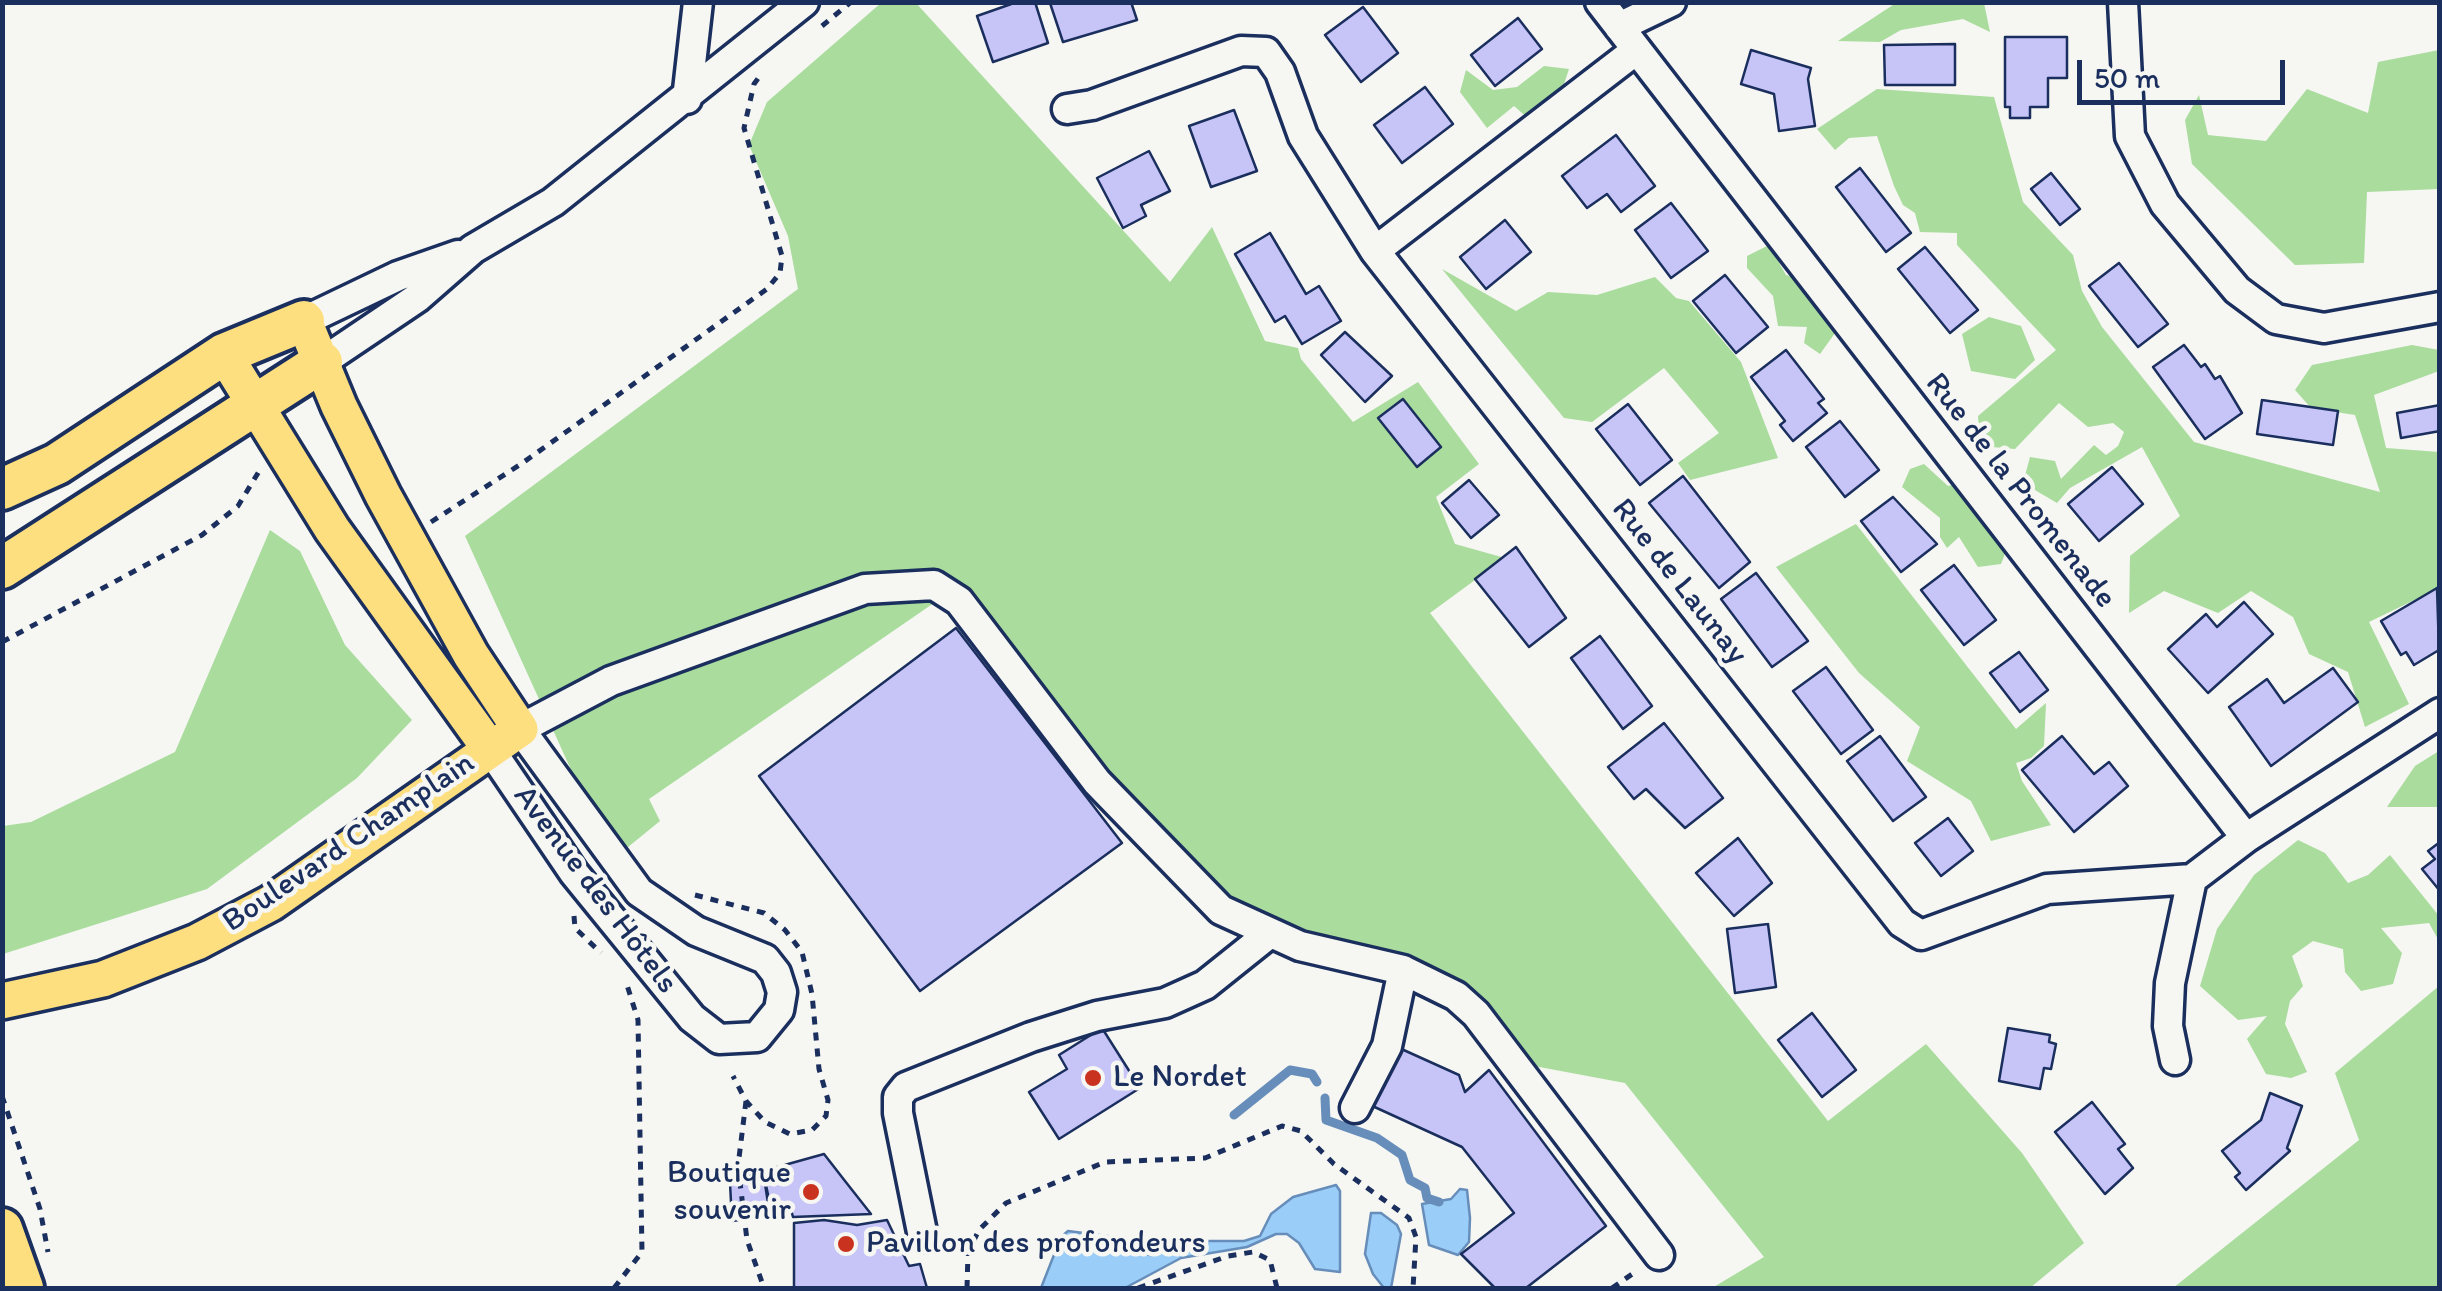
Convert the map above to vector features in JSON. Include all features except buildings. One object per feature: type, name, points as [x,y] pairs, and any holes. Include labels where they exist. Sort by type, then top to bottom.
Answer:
[{"type":"highway","points":[[2,490],[57,464],[224,354],[304,321]]},
{"type":"highway","points":[[2,568],[322,362]]},
{"type":"highway","points":[[2,478],[57,464]]},
{"type":"highway","points":[[2,1229],[23,1288]]},
{"type":"main road","name":"Avenue des Hôtels","points":[[304,321],[338,406],[471,655],[505,739]]},
{"type":"main road","name":"Avenue des Hôtels","points":[[224,354],[332,529],[505,739]]},
{"type":"main road","name":"Boulevard Champlain","points":[[2,1001],[45,994],[151,962],[272,903],[505,739]]},
{"type":"street","points":[[686,99],[698,2]]},
{"type":"street","points":[[304,321],[398,276],[473,249],[553,202],[804,2]]},
{"type":"street","name":"Rue de la Promenade","points":[[1600,2],[1634,51],[2246,838]]},
{"type":"street","points":[[1620,27],[1672,2]]},
{"type":"street","points":[[2123,2],[2130,136],[2165,204],[2237,290],[2276,319],[2324,328],[2440,307]]},
{"type":"street","points":[[1067,109],[1092,105],[1241,51],[1266,52],[1280,72],[1303,136],[1375,251],[1634,51]]},
{"type":"street","points":[[322,362],[417,298],[473,249]]},
{"type":"street","name":"Rue de Launay","points":[[1375,251],[1902,923],[1920,935],[2047,888],[2192,879]]},
{"type":"street","points":[[505,739],[610,681],[866,589],[934,584],[959,601],[1097,782],[1221,910],[1300,946],[1403,970],[1456,996],[1476,1014],[1660,1254]]},
{"type":"street","points":[[2176,1060],[2168,1026],[2170,983],[2192,879],[2246,838],[2440,713]]},
{"type":"street","name":"Avenue des Hôtels","points":[[505,739],[639,892],[696,931],[764,959],[776,973],[782,992],[779,1010],[757,1036],[719,1039],[692,1018],[574,873],[505,739]]},
{"type":"street","points":[[923,1237],[898,1113],[898,1097],[906,1087],[1031,1037],[1097,1016],[1165,1003],[1205,985],[1270,933]]},
{"type":"street","points":[[1355,1108],[1387,1046],[1403,970]]},
{"type":"path","points":[[821,26],[851,2]]},
{"type":"path","points":[[406,536],[522,464],[767,289],[780,272],[782,256],[744,128],[754,84],[764,70]]},
{"type":"path","points":[[2,642],[202,535],[238,506],[265,462],[276,478]]},
{"type":"path","points":[[2,1096],[40,1209],[49,1257]]},
{"type":"path","points":[[746,1101],[738,1166],[747,1240],[764,1288]]},
{"type":"path","points":[[967,1288],[968,1252],[980,1230],[1006,1203],[1105,1162],[1204,1158],[1282,1126],[1302,1131],[1334,1164],[1410,1218],[1416,1237],[1413,1288]]},
{"type":"path","points":[[1138,1288],[1228,1256],[1253,1252],[1270,1260],[1277,1288]]},
{"type":"green space","points":[[881,3],[916,3],[1170,282],[1212,227],[1265,341],[1298,348],[1301,359],[1353,422],[1418,382],[1479,464],[1436,497],[1455,544],[1505,558],[1430,613],[1828,1121],[1926,1044],[2022,1153],[2084,1243],[2030,1288],[1712,1288],[1764,1257],[1625,1083],[1534,1066],[1453,984],[1197,894],[960,585],[649,799],[660,821],[612,860],[465,536],[798,289],[788,236],[749,145],[767,102]]},
{"type":"green space","points":[[1896,3],[1984,3],[1990,32],[1963,19],[1901,30],[1880,42],[1838,41]]},
{"type":"green space","points":[[2439,50],[2439,189],[2367,192],[2364,263],[2295,265],[2192,164],[2185,120],[2199,95],[2208,135],[2266,141],[2307,89],[2368,113],[2378,62]]},
{"type":"green space","points":[[1544,66],[1569,69],[1560,96],[1530,120],[1514,106],[1487,128],[1460,92],[1466,70],[1493,90],[1517,87]]},
{"type":"green space","points":[[1877,89],[1994,97],[2023,202],[2073,255],[2082,291],[2102,327],[2194,442],[2380,492],[2355,415],[2311,408],[2295,390],[2312,365],[2412,345],[2439,350],[2439,371],[2374,395],[2386,448],[2439,452],[2439,588],[2369,622],[2409,704],[2365,727],[2348,672],[2309,654],[2293,617],[2251,591],[2218,613],[2164,591],[2129,613],[2130,556],[2180,516],[2142,447],[2070,488],[2057,503],[2023,483],[2030,457],[2055,461],[2061,479],[2094,445],[2106,455],[2118,446],[2124,432],[2113,423],[2088,427],[2059,403],[2015,449],[1980,446],[1978,416],[2056,350],[1957,245],[1957,233],[1920,232],[1915,213],[1903,205],[1894,186],[1877,136],[1849,138],[1835,150],[1817,129]]},
{"type":"green space","points":[[1769,245],[1786,275],[1816,284],[1813,305],[1835,333],[1820,354],[1804,343],[1807,327],[1778,326],[1773,296],[1747,268],[1747,256]]},
{"type":"green space","points":[[1442,269],[1516,311],[1548,292],[1597,295],[1655,277],[1676,298],[1689,301],[1741,362],[1778,458],[1690,480],[1678,463],[1719,433],[1664,368],[1592,422],[1564,418]]},
{"type":"green space","points":[[1989,317],[2021,326],[2035,360],[2015,379],[1971,371],[1962,334]]},
{"type":"green space","points":[[1924,464],[1948,486],[1984,477],[2003,501],[1984,521],[2008,546],[2001,564],[1978,567],[1959,537],[1947,548],[1940,537],[1940,518],[1902,487],[1910,469]]},
{"type":"green space","points":[[1856,524],[2016,729],[2046,703],[2044,746],[2031,758],[2016,763],[2022,781],[2051,825],[1991,841],[1971,801],[1907,761],[1920,727],[1859,673],[1776,567]]},
{"type":"green space","points":[[270,530],[300,551],[345,645],[412,720],[357,778],[207,889],[3,954],[3,826],[31,822],[175,752]]},
{"type":"green space","points":[[2439,751],[2439,807],[2387,807],[2415,766]]},
{"type":"green space","points":[[2298,840],[2325,853],[2348,883],[2368,875],[2390,855],[2439,916],[2440,943],[2429,923],[2381,928],[2402,953],[2393,984],[2361,991],[2345,972],[2343,949],[2313,941],[2292,956],[2303,986],[2290,1001],[2285,1024],[2307,1072],[2291,1078],[2266,1074],[2247,1039],[2267,1016],[2238,1020],[2200,986],[2217,929],[2254,875]]},
{"type":"green space","points":[[2439,986],[2439,1288],[2173,1288],[2359,1140],[2335,1073]]},
{"type":"water","points":[[1336,1185],[1340,1191],[1340,1272],[1315,1269],[1299,1243],[1287,1234],[1276,1234],[1247,1247],[1181,1258],[1125,1288],[1041,1288],[1061,1237],[1068,1231],[1115,1237],[1135,1253],[1151,1255],[1198,1241],[1244,1241],[1260,1236],[1271,1214],[1293,1197]]},
{"type":"water","points":[[1460,1189],[1467,1190],[1470,1218],[1469,1242],[1458,1255],[1429,1245],[1422,1204],[1451,1199]]},
{"type":"water","points":[[1371,1213],[1381,1213],[1397,1225],[1401,1234],[1391,1288],[1384,1288],[1373,1274],[1365,1254]]},
{"type":"waterway","points":[[1234,1115],[1290,1070],[1312,1074],[1317,1082]]},
{"type":"waterway","points":[[1325,1098],[1326,1120],[1377,1138],[1402,1155],[1410,1180],[1425,1188],[1427,1198],[1439,1202]]},
{"type":"place","name":"Le Nordet","points":[[1093,1078]]},
{"type":"place","name":"Boutique souvenir","points":[[811,1192]]},
{"type":"place","name":"Pavillon des profondeurs","points":[[846,1244]]}]
